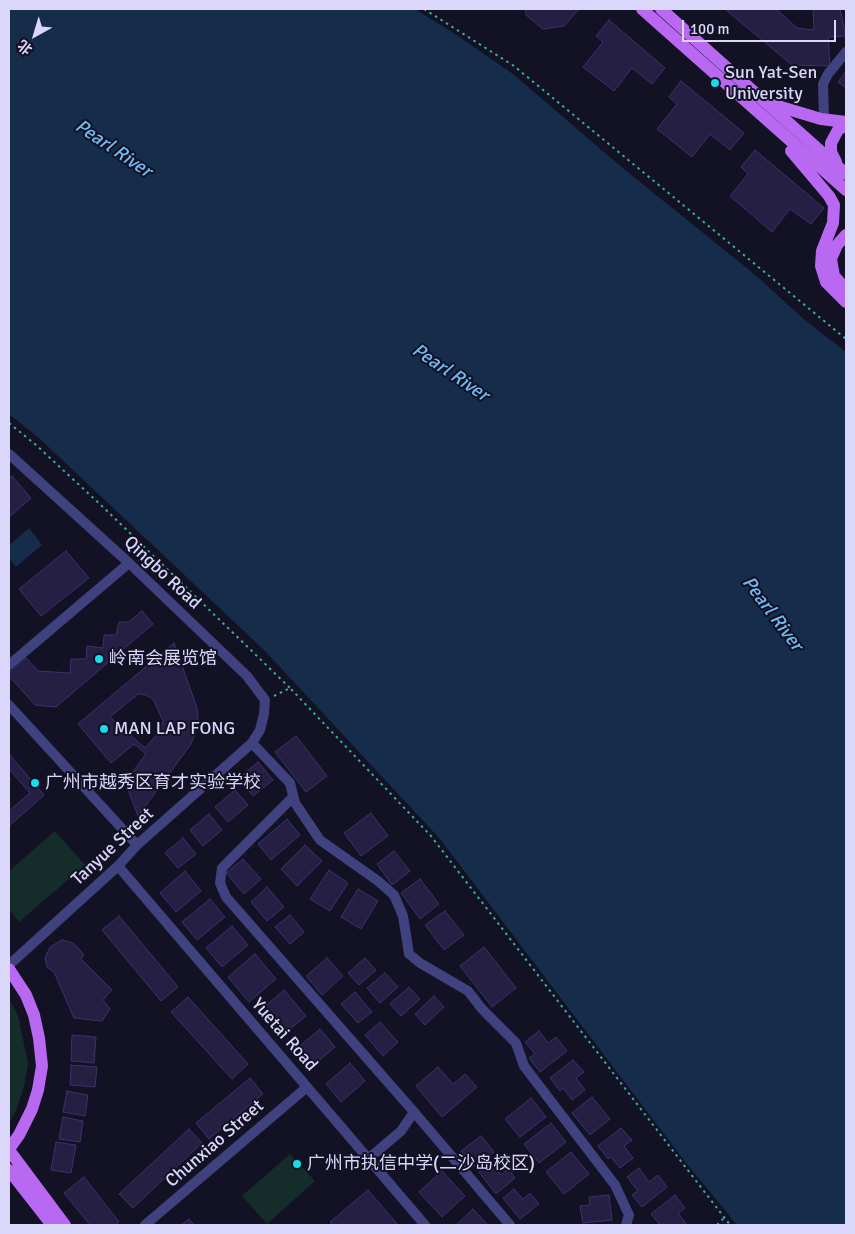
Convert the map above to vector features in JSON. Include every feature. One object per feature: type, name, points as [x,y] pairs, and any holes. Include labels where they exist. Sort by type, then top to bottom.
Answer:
[{"type":"main road","points":[[642,9],[846,190]]},
{"type":"main road","points":[[661,9],[842,170]]},
{"type":"main road","points":[[766,103],[846,124]]},
{"type":"main road","points":[[770,123],[832,200],[834,218],[832,228],[822,250],[821,266],[826,282],[846,302]]},
{"type":"main road","points":[[842,170],[831,152],[831,143],[838,130],[846,124]]},
{"type":"main road","points":[[846,235],[837,245],[831,260],[834,276],[846,289]]},
{"type":"main road","points":[[9,967],[26,995],[34,1015],[42,1066],[38,1090],[32,1109],[9,1149],[65,1225]]},
{"type":"main road","points":[[9,1170],[52,1225]]},
{"type":"street","points":[[824,119],[823,84],[828,74],[846,52]]},
{"type":"street","name":"Qingbo Road","points":[[9,454],[129,562],[247,676],[265,700]]},
{"type":"street","points":[[9,665],[129,562]]},
{"type":"street","name":"Tanyue Street","points":[[9,967],[118,866],[137,845],[252,743],[260,730],[265,700]]},
{"type":"street","points":[[9,705],[137,845]]},
{"type":"street","points":[[252,743],[290,783],[295,802],[320,840],[378,881],[394,895],[403,916],[409,954],[420,963],[468,991],[482,1010],[516,1043],[524,1066],[615,1185],[629,1215],[626,1225]]},
{"type":"street","points":[[293,797],[222,868],[220,883],[226,897],[510,1225]]},
{"type":"street","name":"Yuetai Road","points":[[118,866],[425,1225]]},
{"type":"street","name":"Chunxiao Street","points":[[145,1225],[307,1087]]},
{"type":"street","points":[[368,1159],[401,1131],[414,1112]]},
{"type":"path","points":[[424,9],[514,66],[846,339]]},
{"type":"path","points":[[9,423],[36,445],[103,507],[290,688],[431,836],[730,1225]]},
{"type":"path","points":[[265,700],[290,688]]},
{"type":"path","points":[[717,1225],[724,1218]]},
{"type":"green space","points":[[55,831],[85,865],[19,922],[9,909],[9,871]]},
{"type":"green space","points":[[9,999],[18,1015],[28,1063],[24,1087],[9,1123]]},
{"type":"green space","points":[[290,1154],[315,1181],[267,1224],[242,1196]]},
{"type":"water","name":"Pearl River","points":[[9,9],[415,9],[513,74],[619,165],[753,273],[806,321],[846,352],[846,1225],[737,1225],[686,1163],[440,839],[264,650],[40,439],[9,414]]},
{"type":"water","points":[[29,528],[42,545],[16,567],[9,558],[9,545]]},
{"type":"building","points":[[525,9],[579,9],[564,26],[543,29],[526,15]]},
{"type":"building","points":[[725,9],[776,9],[797,28],[814,30],[813,9],[840,9],[846,36],[828,37],[830,66],[792,65]]},
{"type":"building","points":[[609,20],[665,68],[652,84],[632,68],[614,91],[583,67],[603,42],[596,36]]},
{"type":"building","points":[[846,71],[846,88],[838,82]]},
{"type":"building","points":[[681,81],[744,133],[730,150],[710,134],[692,157],[657,129],[677,104],[669,97]]},
{"type":"building","points":[[755,150],[824,208],[811,224],[790,209],[772,232],[730,196],[748,174],[741,167]]},
{"type":"building","points":[[12,476],[31,498],[9,517],[9,478]]},
{"type":"building","points":[[66,551],[89,578],[41,616],[19,589]]},
{"type":"building","name":"岭南会展览馆","points":[[142,611],[153,624],[56,707],[35,705],[9,676],[9,673],[26,658],[38,671],[70,673],[71,659],[86,659],[87,646],[103,648],[104,635],[116,635],[119,622],[129,622]]},
{"type":"building","name":"MAN LAP FONG","points":[[174,643],[196,705],[198,713],[197,728],[191,744],[138,816],[125,782],[146,754],[134,744],[111,763],[78,724]],"holes":[[[138,694],[146,695],[153,699],[163,721],[160,731],[145,748],[110,717]]]},
{"type":"building","points":[[296,736],[327,776],[306,792],[275,752]]},
{"type":"building","points":[[9,754],[44,795],[9,826],[9,809],[30,793],[9,769]]},
{"type":"building","points":[[258,762],[273,780],[253,796],[238,779]]},
{"type":"building","points":[[235,790],[248,805],[228,822],[215,807]]},
{"type":"building","points":[[371,813],[388,836],[361,856],[344,833]]},
{"type":"building","points":[[209,814],[222,830],[203,846],[190,830]]},
{"type":"building","points":[[287,819],[300,835],[271,860],[258,844]]},
{"type":"building","points":[[183,838],[196,854],[178,868],[165,853]]},
{"type":"building","points":[[305,845],[322,861],[297,886],[281,869]]},
{"type":"building","points":[[394,851],[410,871],[392,885],[377,864]]},
{"type":"building","points":[[243,859],[261,879],[244,894],[226,873]]},
{"type":"building","points":[[329,870],[348,883],[330,911],[310,899]]},
{"type":"building","points":[[185,871],[201,891],[176,912],[160,893]]},
{"type":"building","points":[[420,879],[439,904],[420,919],[401,893]]},
{"type":"building","points":[[267,887],[284,907],[267,921],[251,902]]},
{"type":"building","points":[[358,889],[378,901],[361,929],[341,917]]},
{"type":"building","points":[[210,899],[225,917],[197,940],[182,922]]},
{"type":"building","points":[[445,911],[464,935],[444,950],[425,925]]},
{"type":"building","points":[[290,915],[304,932],[290,944],[275,927]]},
{"type":"building","points":[[119,916],[178,987],[161,1001],[102,930]]},
{"type":"building","points":[[232,926],[248,945],[222,967],[206,948]]},
{"type":"building","points":[[62,940],[73,943],[84,955],[81,959],[112,990],[103,1000],[110,1009],[102,1021],[74,1018],[54,972],[47,967],[45,958],[50,947]]},
{"type":"building","points":[[484,947],[516,988],[492,1007],[460,966]]},
{"type":"building","points":[[255,954],[276,979],[249,1002],[228,977]]},
{"type":"building","points":[[327,958],[343,976],[322,995],[306,976]]},
{"type":"building","points":[[365,958],[376,970],[359,985],[348,973]]},
{"type":"building","points":[[385,973],[398,987],[380,1003],[367,988]]},
{"type":"building","points":[[409,987],[420,999],[401,1016],[390,1004]]},
{"type":"building","points":[[284,990],[306,1016],[282,1036],[261,1010]]},
{"type":"building","points":[[355,992],[372,1012],[358,1023],[341,1004]]},
{"type":"building","points":[[434,996],[444,1007],[425,1025],[415,1014]]},
{"type":"building","points":[[188,997],[248,1064],[232,1079],[171,1012]]},
{"type":"building","points":[[380,1022],[398,1042],[383,1056],[365,1035]]},
{"type":"building","points":[[320,1029],[335,1047],[310,1068],[295,1050]]},
{"type":"building","points":[[539,1031],[548,1043],[556,1037],[567,1051],[540,1072],[529,1058],[535,1054],[525,1042]]},
{"type":"building","points":[[72,1035],[96,1037],[94,1063],[71,1061]]},
{"type":"building","points":[[573,1060],[584,1072],[576,1078],[585,1090],[572,1100],[563,1088],[560,1091],[550,1078]]},
{"type":"building","points":[[350,1063],[365,1081],[341,1102],[326,1084]]},
{"type":"building","points":[[71,1065],[97,1067],[95,1087],[70,1085]]},
{"type":"building","points":[[438,1067],[453,1084],[465,1074],[477,1087],[442,1117],[416,1086]]},
{"type":"building","points":[[250,1078],[263,1094],[209,1139],[196,1123]]},
{"type":"building","points":[[67,1091],[88,1095],[85,1116],[63,1112]]},
{"type":"building","points":[[592,1097],[610,1119],[590,1135],[572,1113]]},
{"type":"building","points":[[531,1098],[546,1117],[520,1137],[505,1119]]},
{"type":"building","points":[[63,1117],[83,1121],[80,1142],[59,1139]]},
{"type":"building","points":[[551,1123],[566,1142],[539,1163],[524,1144]]},
{"type":"building","points":[[621,1128],[632,1140],[624,1146],[633,1158],[620,1168],[611,1157],[608,1159],[598,1146]]},
{"type":"building","points":[[189,1129],[202,1143],[133,1208],[119,1194]]},
{"type":"building","points":[[481,1136],[494,1152],[475,1167],[461,1151]]},
{"type":"building","points":[[56,1142],[76,1145],[71,1173],[51,1170]]},
{"type":"building","points":[[571,1152],[589,1174],[564,1194],[546,1172]]},
{"type":"building","points":[[492,1162],[501,1175],[508,1169],[515,1178],[496,1194],[479,1172]]},
{"type":"building","points":[[639,1168],[649,1182],[658,1175],[667,1187],[642,1207],[632,1195],[638,1191],[627,1177]]},
{"type":"building","points":[[442,1171],[465,1196],[442,1217],[419,1192]]},
{"type":"building","points":[[84,1177],[119,1222],[115,1225],[90,1225],[64,1193]]},
{"type":"building","points":[[514,1189],[523,1199],[530,1193],[539,1204],[520,1219],[503,1198]]},
{"type":"building","points":[[368,1190],[398,1225],[333,1225],[330,1222]]},
{"type":"building","points":[[609,1195],[612,1220],[583,1223],[580,1206],[590,1205],[589,1197]]},
{"type":"building","points":[[675,1195],[685,1208],[678,1213],[687,1225],[660,1225],[651,1214]]},
{"type":"building","points":[[473,1209],[488,1225],[456,1225]]},
{"type":"building","points":[[189,1219],[194,1225],[181,1225]]},
{"type":"place","name":"Sun Yat-Sen University","points":[[715,83]]},
{"type":"place","name":"岭南会展览馆","points":[[99,659]]},
{"type":"place","name":"MAN LAP FONG","points":[[104,729]]},
{"type":"place","name":"广州市越秀区育才实验学校","points":[[35,783]]},
{"type":"place","name":"广州市执信中学(二沙岛校区)","points":[[297,1164]]}]
